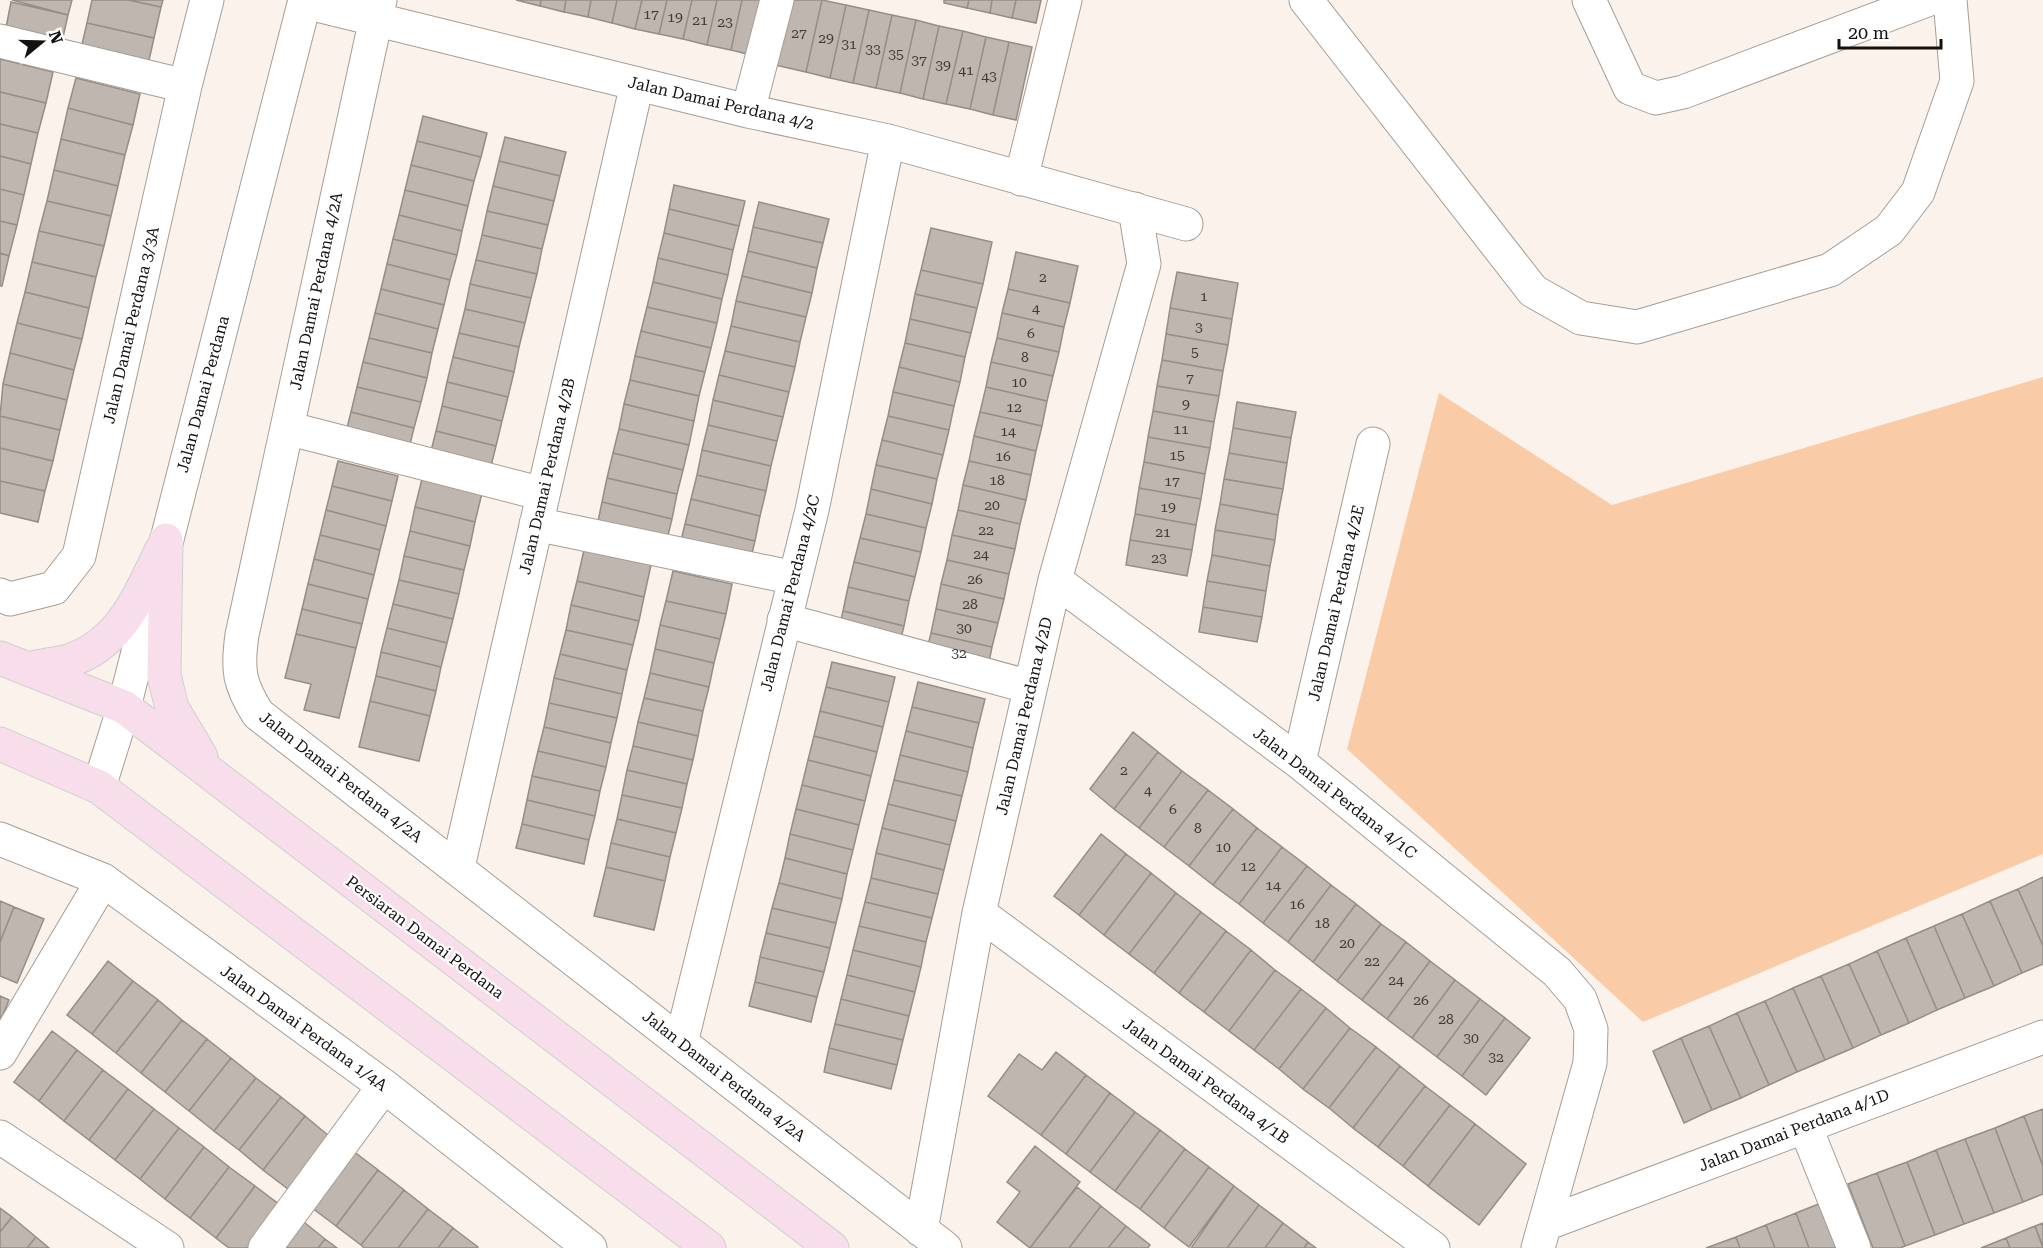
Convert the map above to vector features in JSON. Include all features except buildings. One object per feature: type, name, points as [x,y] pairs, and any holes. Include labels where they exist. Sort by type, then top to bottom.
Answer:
[{"type":"main road","points":[[13,663],[70,660],[96,647],[119,630],[166,540]]},
{"type":"main road","points":[[166,540],[164,675],[172,708],[187,737],[213,775]]},
{"type":"main road","name":"Persiaran Damai Perdana","points":[[13,663],[124,707],[832,1248]]},
{"type":"main road","points":[[0,744],[99,787],[709,1248]]},
{"type":"street","name":"Jalan Damai Perdana 3/3A","points":[[0,595],[10,599],[54,588],[80,556],[185,86],[207,0]]},
{"type":"street","points":[[748,111],[777,0]]},
{"type":"street","points":[[1021,179],[1065,0]]},
{"type":"street","points":[[1306,0],[1533,291],[1581,318],[1636,327],[1830,270],[1889,230],[1918,192],[1957,81],[1950,0]]},
{"type":"street","points":[[1589,0],[1630,88],[1656,98],[1683,92],[1927,0]]},
{"type":"street","name":"Jalan Damai Perdana 4/2","points":[[305,1],[377,10],[637,84],[888,141],[1186,224]]},
{"type":"street","name":"Jalan Damai Perdana","points":[[99,787],[124,707],[305,1]]},
{"type":"street","name":"Jalan Damai Perdana 4/2A","points":[[377,10],[242,635],[238,666],[244,691],[258,714],[458,867],[933,1239]]},
{"type":"street","points":[[0,41],[185,86]]},
{"type":"street","name":"Jalan Damai Perdana 4/2B","points":[[458,867],[637,84]]},
{"type":"street","name":"Jalan Damai Perdana 4/2C","points":[[681,1043],[812,510],[888,141]]},
{"type":"street","name":"Jalan Damai Perdana 4/2D","points":[[933,1239],[979,914],[1055,580],[1144,264],[1135,209]]},
{"type":"street","points":[[287,428],[540,509],[795,579]]},
{"type":"street","name":"Jalan Damai Perdana 4/2E","points":[[1299,762],[1373,444]]},
{"type":"street","name":"Jalan Damai Perdana 4/1C","points":[[1055,580],[1299,762],[1557,972],[1580,999],[1591,1029],[1590,1062],[1542,1236]]},
{"type":"street","points":[[784,620],[1030,687]]},
{"type":"street","name":"Jalan Damai Perdana 1/4A","points":[[0,838],[103,880],[384,1086],[590,1248]]},
{"type":"street","points":[[0,1053],[103,880]]},
{"type":"street","name":"Jalan Damai Perdana 4/1B","points":[[979,914],[1433,1248]]},
{"type":"street","name":"Jalan Damai Perdana 4/1D","points":[[1542,1236],[1805,1126],[2043,1037]]},
{"type":"street","points":[[266,1248],[384,1086]]},
{"type":"street","points":[[1805,1126],[1854,1248]]},
{"type":"street","points":[[0,1137],[167,1248]]},
{"type":"shaded area","points":[[2043,377],[2043,854],[1643,1022],[1347,749],[1439,393],[1612,505]]}]
